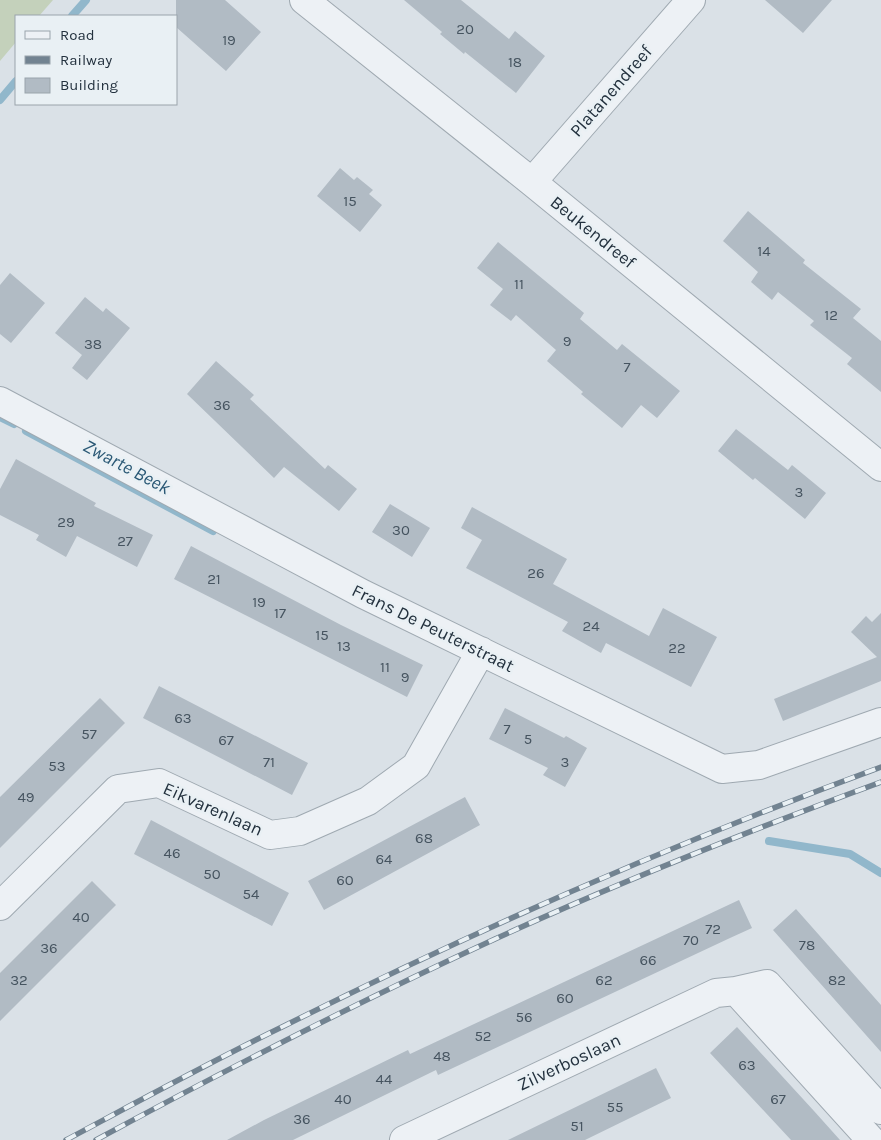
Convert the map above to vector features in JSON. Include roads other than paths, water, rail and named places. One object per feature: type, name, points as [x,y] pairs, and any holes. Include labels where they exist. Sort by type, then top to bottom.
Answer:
[{"type":"street","name":"Beukendreef","points":[[304,0],[532,182],[881,467]]},
{"type":"street","name":"Platanendreef","points":[[532,182],[691,0]]},
{"type":"street","name":"Frans De Peuterstraat","points":[[0,401],[363,594],[722,769],[759,765],[881,722]]},
{"type":"street","name":"Eikvarenlaan","points":[[0,906],[118,789],[159,783],[270,835],[300,831],[368,800],[416,766],[481,651]]},
{"type":"street","name":"Zilverboslaan","points":[[404,1140],[716,993],[736,991],[767,984],[881,1110]]},
{"type":"street","points":[[736,991],[872,1140]]},
{"type":"waterway","points":[[73,15],[86,0]]},
{"type":"waterway","points":[[0,100],[15,82]]},
{"type":"waterway","name":"Zwarte Beek","points":[[0,417],[14,424]]},
{"type":"waterway","name":"Zwarte Beek","points":[[26,431],[213,531]]},
{"type":"waterway","name":"Zwarte Beek","points":[[769,841],[850,854],[881,873]]},
{"type":"railway","points":[[66,1140],[258,1039],[432,954],[655,856],[881,767]]},
{"type":"railway","points":[[96,1140],[294,1036],[495,939],[687,857],[881,782]]}]
